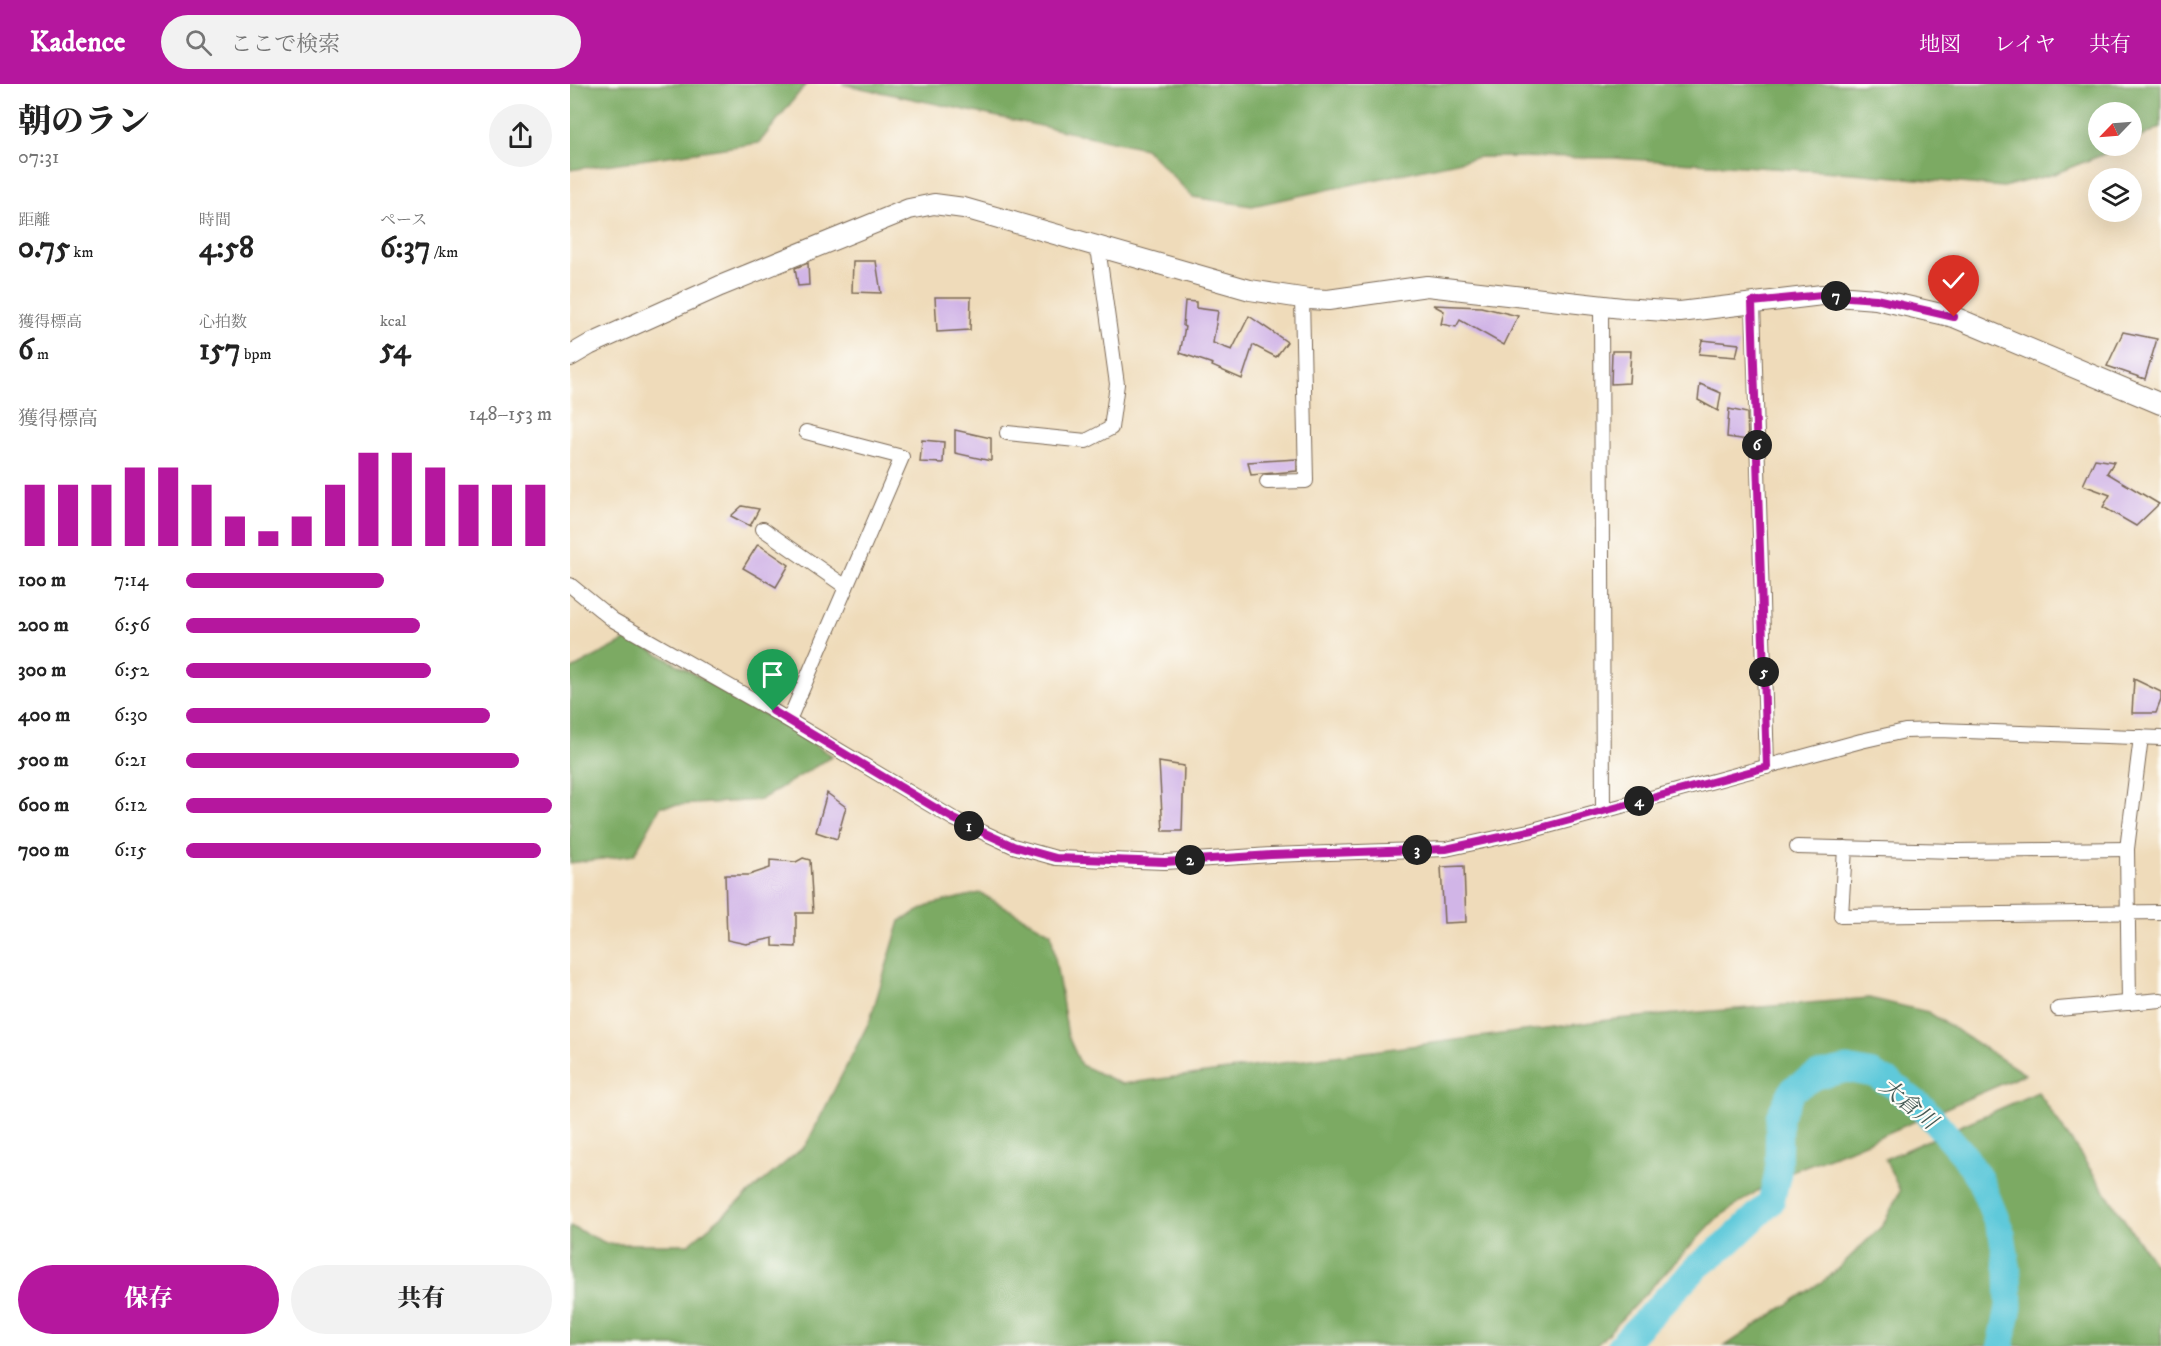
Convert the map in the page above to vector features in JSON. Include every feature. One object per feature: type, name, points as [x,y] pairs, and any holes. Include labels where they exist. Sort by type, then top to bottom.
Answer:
[{"type":"street","points":[[570,356],[589,345],[720,286],[917,207],[934,204],[964,208],[1250,290],[1302,298],[1328,300],[1427,286],[1601,306],[1680,312],[1822,295],[1876,299],[1954,317],[2161,404]]},
{"type":"street","points":[[1007,432],[1086,441],[1111,428],[1117,384],[1098,247]]},
{"type":"street","points":[[1267,482],[1305,482],[1302,298]]},
{"type":"street","points":[[1752,302],[1767,767]]},
{"type":"street","points":[[1601,306],[1602,811]]},
{"type":"street","points":[[789,720],[902,457],[806,432]]},
{"type":"street","points":[[763,529],[846,587]]},
{"type":"street","points":[[570,585],[613,620],[789,720],[954,819],[1013,846],[1056,858],[1165,862],[1271,855],[1446,849],[1533,830],[1905,731],[1939,730],[2161,738]]},
{"type":"street","points":[[2129,1003],[2127,849],[2141,737]]},
{"type":"street","points":[[1797,847],[1955,850],[2127,849]]},
{"type":"street","points":[[1845,848],[1841,916],[2161,912]]},
{"type":"street","points":[[2058,1010],[2161,1000]]},
{"type":"green space","points":[[570,84],[806,84],[759,143],[570,170]]},
{"type":"green space","points":[[842,84],[2161,84],[2161,127],[2142,137],[2142,102],[2088,102],[2088,156],[2099,156],[2054,174],[2003,187],[1853,173],[1613,158],[1480,157],[1252,206],[1193,197],[1145,148]]},
{"type":"green space","points":[[630,638],[746,703],[833,756],[760,800],[661,806],[634,855],[570,863],[570,670]]},
{"type":"green space","points":[[980,893],[1051,933],[1068,1036],[1081,1065],[1122,1084],[1616,1019],[1869,998],[1928,1012],[2025,1074],[1848,1150],[1781,1175],[1716,1219],[1596,1346],[570,1346],[570,1226],[608,1244],[689,1244],[806,1145],[870,1020],[900,921],[932,904]]},
{"type":"green space","points":[[2038,1092],[2161,1274],[2161,1346],[1725,1346],[1829,1277],[1883,1225],[1900,1191],[1885,1159]]},
{"type":"building","points":[[853,261],[876,261],[881,293],[852,292]]},
{"type":"building","points":[[808,263],[809,285],[798,286],[795,268]]},
{"type":"building","points":[[935,297],[971,297],[970,330],[937,332]]},
{"type":"building","points":[[1185,301],[1196,302],[1196,308],[1218,311],[1213,343],[1232,350],[1249,316],[1287,342],[1276,357],[1253,345],[1242,379],[1212,366],[1213,364],[1180,353],[1185,327],[1183,326]]},
{"type":"building","points":[[1433,305],[1481,307],[1518,316],[1504,345],[1460,320],[1456,327],[1441,324],[1444,311]]},
{"type":"building","points":[[2123,332],[2157,339],[2145,379],[2107,366]]},
{"type":"building","points":[[1702,340],[1739,344],[1736,357],[1699,354]]},
{"type":"building","points":[[1612,351],[1631,351],[1629,383],[1611,384]]},
{"type":"building","points":[[1700,384],[1721,393],[1718,411],[1698,400]]},
{"type":"building","points":[[1729,409],[1747,413],[1748,440],[1727,437]]},
{"type":"building","points":[[955,430],[991,438],[991,461],[955,453]]},
{"type":"building","points":[[922,440],[944,442],[943,463],[920,462]]},
{"type":"building","points":[[1297,459],[1297,471],[1251,475],[1248,462]]},
{"type":"building","points":[[2095,459],[2114,462],[2107,473],[2159,504],[2136,526],[2103,507],[2110,495],[2083,485]]},
{"type":"building","points":[[742,506],[759,509],[750,526],[731,516]]},
{"type":"building","points":[[758,544],[789,565],[776,587],[743,568]]},
{"type":"building","points":[[2134,679],[2161,692],[2161,700],[2156,713],[2132,713]]},
{"type":"building","points":[[1159,762],[1184,766],[1182,831],[1163,831]]},
{"type":"building","points":[[827,793],[846,807],[837,839],[816,832]]},
{"type":"building","points":[[803,858],[810,860],[813,913],[796,913],[796,947],[773,946],[773,938],[746,944],[727,940],[725,875],[749,875],[770,868],[770,860],[796,862]]},
{"type":"building","points":[[1464,866],[1466,922],[1444,923],[1441,867]]},
{"type":"waterway","name":"大倉川","points":[[1620,1346],[1699,1265],[1730,1241],[1771,1202],[1778,1173],[1779,1117],[1793,1089],[1816,1076],[1847,1069],[1873,1074],[1893,1085],[1925,1110],[1964,1155],[1980,1180],[2002,1234],[2008,1272],[2009,1307],[2001,1346]]},
{"type":"route","points":[[773,711],[954,819],[1013,846],[1056,858],[1165,862],[1271,855],[1446,849],[1533,830],[1767,767],[1752,302],[1822,295],[1876,299],[1954,317]]}]
